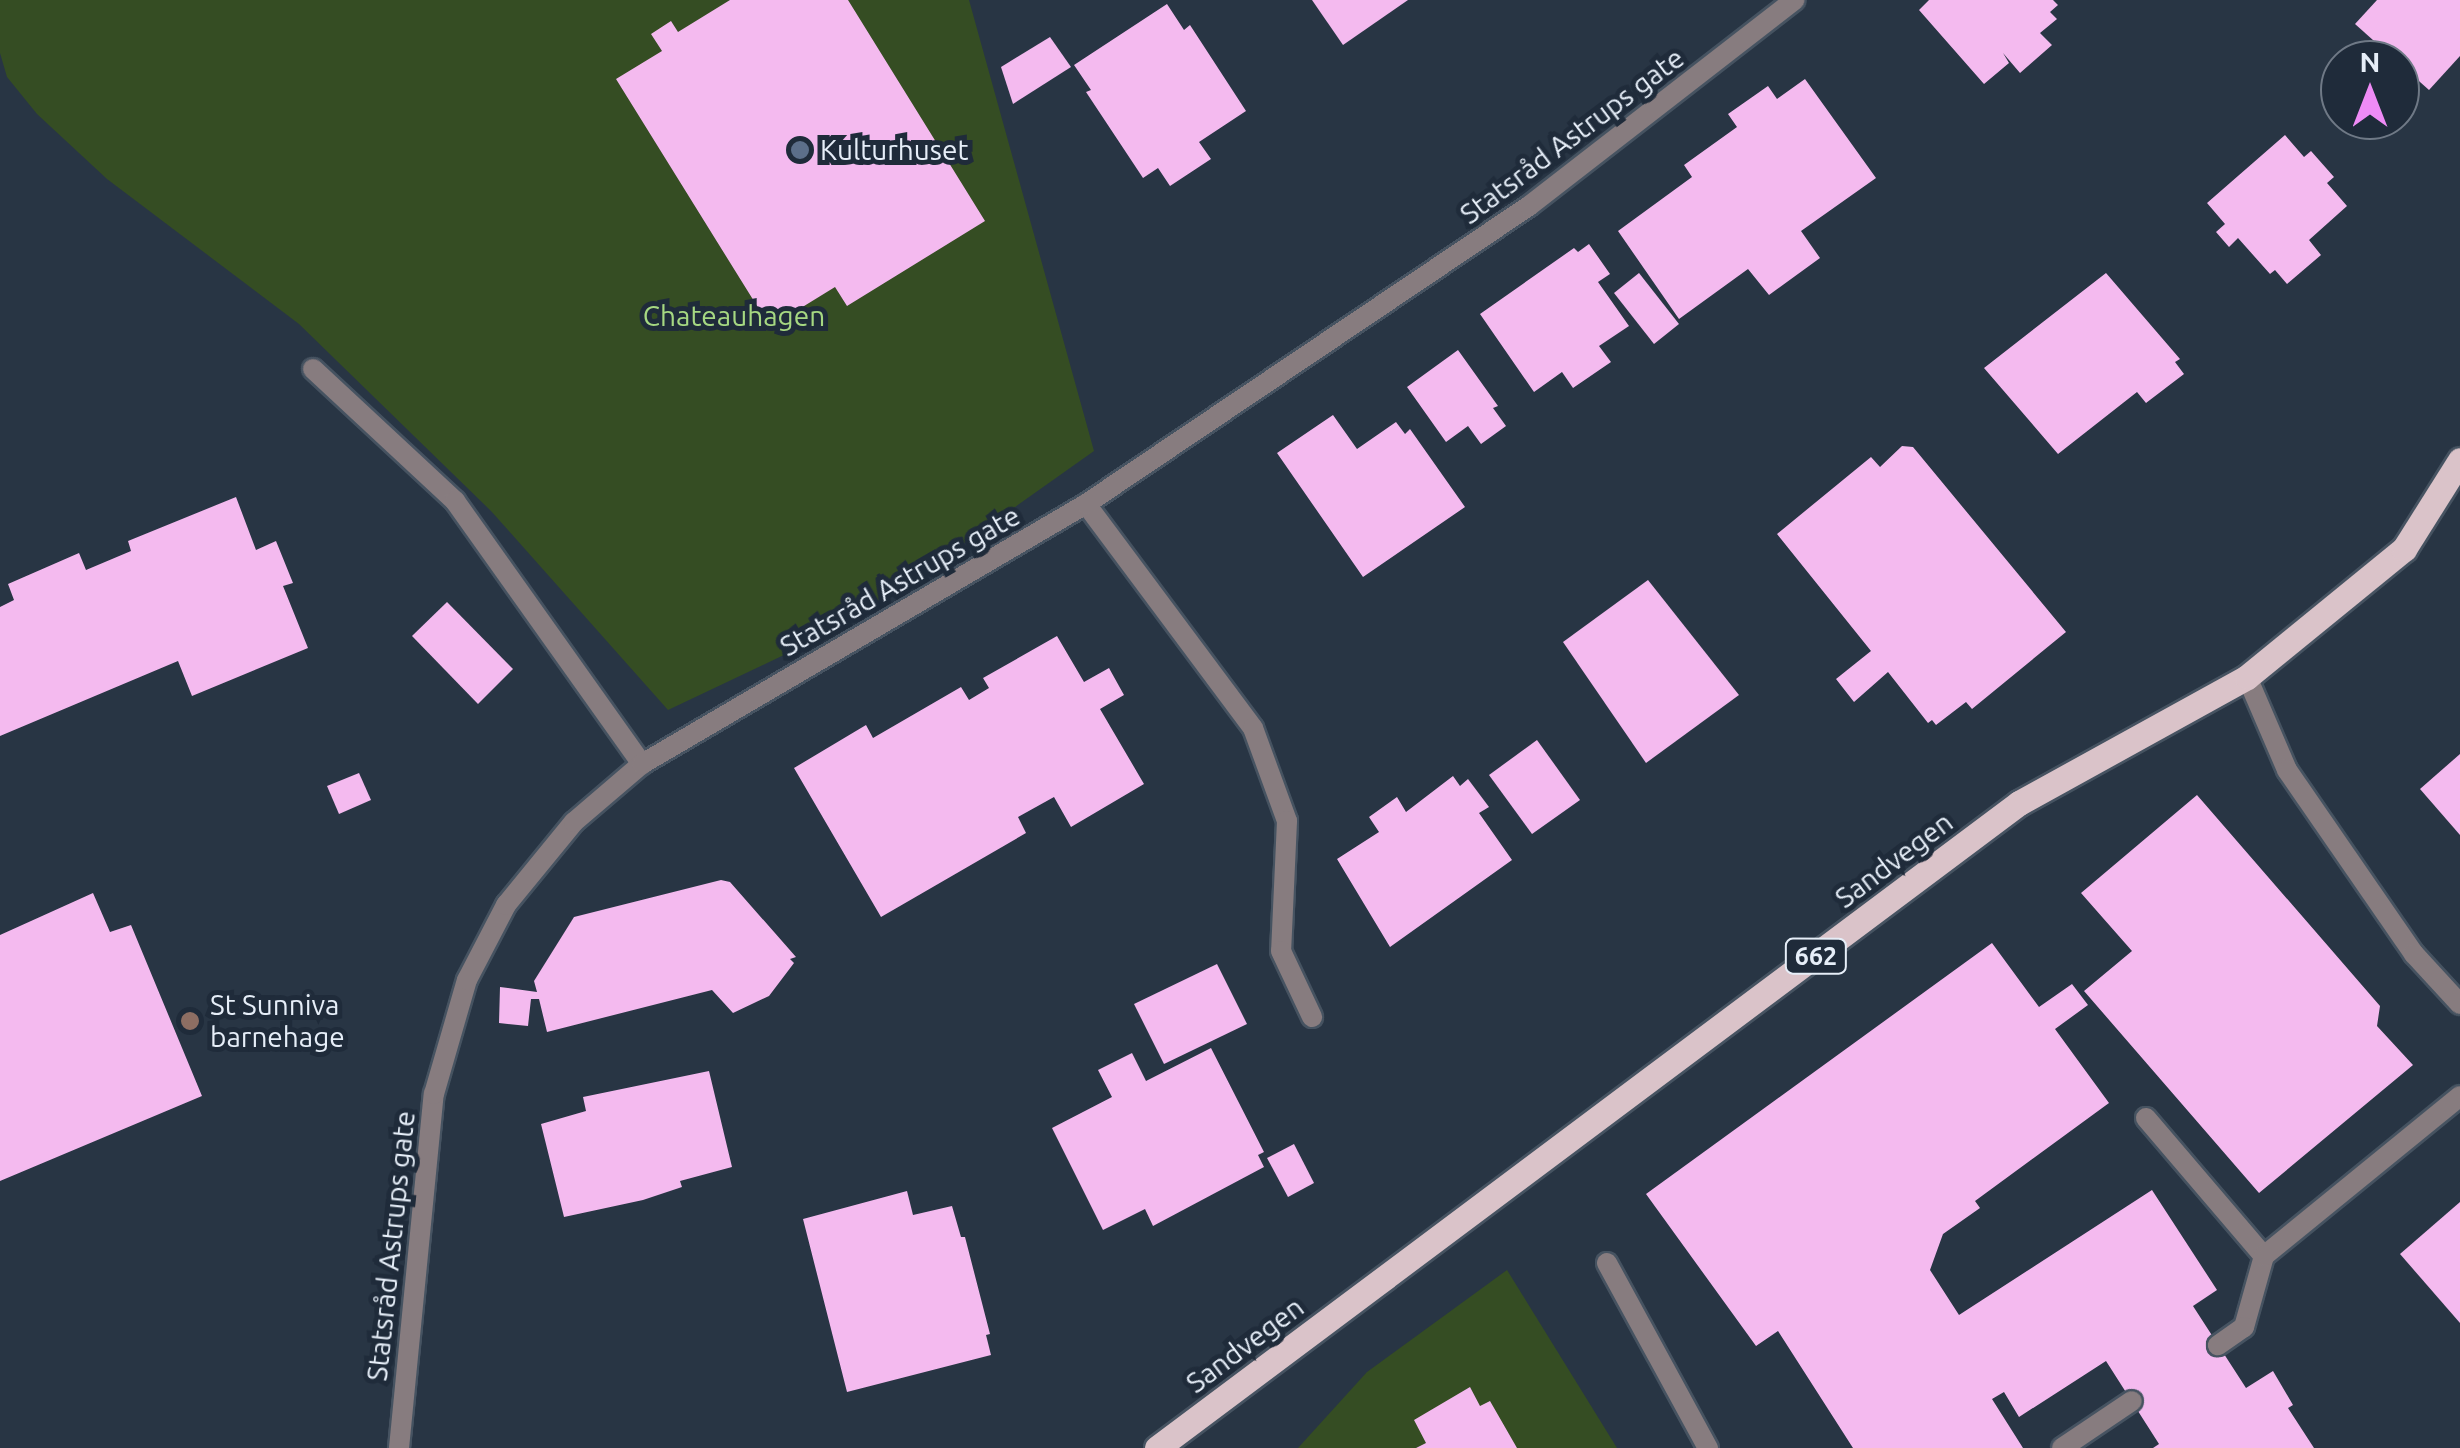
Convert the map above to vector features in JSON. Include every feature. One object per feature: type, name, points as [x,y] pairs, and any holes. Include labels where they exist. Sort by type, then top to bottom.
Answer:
[{"type":"main road","name":"Sandvegen","points":[[1157,1448],[2019,803],[2247,677],[2404,548],[2460,460]]},
{"type":"street","name":"Statsråd Astrups gate","points":[[399,1448],[434,1094],[467,980],[506,905],[574,822],[642,764],[1086,504],[1529,206],[1795,0]]},
{"type":"street","points":[[312,369],[456,501],[642,764]]},
{"type":"street","points":[[1086,504],[1253,728],[1286,821],[1281,951],[1312,1017]]},
{"type":"street","points":[[2247,677],[2286,770],[2414,954],[2460,1004]]},
{"type":"street","points":[[2218,1345],[2244,1327],[2264,1256],[2460,1096]]},
{"type":"street","points":[[2146,1118],[2264,1256]]},
{"type":"street","points":[[1607,1263],[1708,1448]]},
{"type":"street","points":[[2062,1448],[2132,1401]]},
{"type":"green space","name":"Chateauhagen","points":[[0,0],[969,0],[1094,451],[891,595],[786,654],[668,710],[491,511],[299,324],[107,179],[37,114],[7,77],[0,53]]},
{"type":"green space","points":[[1507,1270],[1617,1448],[1298,1448],[1367,1372]]},
{"type":"building","name":"Kulturhuset","points":[[730,0],[848,0],[985,221],[847,306],[835,287],[770,327],[616,79],[662,51],[651,34],[671,21],[678,32]]},
{"type":"building","points":[[1312,0],[1408,0],[1343,45]]},
{"type":"building","points":[[1929,0],[2053,0],[2058,5],[2050,12],[2057,19],[2040,33],[2052,45],[2020,73],[2003,53],[2009,63],[1984,84],[1919,10]]},
{"type":"building","points":[[2377,0],[2460,0],[2460,56],[2429,90],[2420,82],[2420,40],[2373,40],[2355,24]]},
{"type":"building","points":[[1167,4],[1184,30],[1190,25],[1246,111],[1199,142],[1211,159],[1170,186],[1158,168],[1143,178],[1086,92],[1091,90],[1074,65]]},
{"type":"building","points":[[1050,37],[1071,67],[1013,104],[1001,67]]},
{"type":"building","points":[[1805,79],[1876,178],[1801,231],[1820,258],[1769,295],[1748,269],[1679,319],[1618,231],[1692,177],[1684,165],[1737,127],[1728,114],[1768,86],[1777,99]]},
{"type":"building","points":[[2285,135],[2304,157],[2311,151],[2334,177],[2327,183],[2347,206],[2309,240],[2321,255],[2287,284],[2275,270],[2270,274],[2238,238],[2229,247],[2216,232],[2225,224],[2207,203]]},
{"type":"building","points":[[1589,244],[1610,274],[1598,282],[1629,326],[1599,346],[1611,362],[1573,388],[1562,372],[1534,392],[1480,314],[1574,248],[1578,252]]},
{"type":"building","points":[[1639,273],[1679,324],[1654,344],[1614,293]]},
{"type":"building","points":[[2106,273],[2180,359],[2175,362],[2184,374],[2146,403],[2137,392],[2058,454],[1984,368]]},
{"type":"building","points":[[1458,350],[1498,406],[1493,408],[1506,426],[1481,444],[1468,426],[1446,442],[1407,387]]},
{"type":"building","points":[[1333,415],[1357,449],[1396,422],[1405,434],[1410,429],[1465,507],[1363,577],[1277,453]]},
{"type":"building","points":[[1902,446],[1913,447],[2066,632],[1972,709],[1966,702],[1936,725],[1932,720],[1928,723],[1888,672],[1854,702],[1836,679],[1871,651],[1777,534],[1871,457],[1880,467]]},
{"type":"building","points":[[236,497],[256,550],[276,541],[293,583],[283,586],[308,648],[192,696],[178,661],[0,736],[0,607],[14,600],[8,584],[79,553],[86,570],[131,551],[128,541]]},
{"type":"building","points":[[1648,580],[1739,695],[1646,763],[1563,642]]},
{"type":"building","points":[[447,602],[513,669],[478,704],[412,636]]},
{"type":"building","points":[[1057,636],[1084,682],[1109,668],[1124,695],[1100,709],[1144,784],[1071,827],[1054,797],[1018,817],[1026,833],[881,917],[794,768],[866,725],[873,738],[961,687],[969,700],[989,688],[983,678]]},
{"type":"building","points":[[1537,740],[1580,800],[1532,834],[1489,775]]},
{"type":"building","points":[[2460,754],[2460,835],[2420,789]]},
{"type":"building","points":[[359,773],[371,800],[339,814],[327,786]]},
{"type":"building","points":[[1453,776],[1460,786],[1468,779],[1489,807],[1479,813],[1512,860],[1390,947],[1337,859],[1379,832],[1369,817],[1397,797],[1406,812]]},
{"type":"building","points":[[2197,795],[2380,1006],[2377,1026],[2413,1065],[2259,1193],[2084,991],[2132,951],[2081,893]]},
{"type":"building","points":[[721,880],[730,882],[796,957],[790,959],[794,963],[769,996],[733,1013],[712,990],[547,1032],[539,999],[531,999],[528,1026],[499,1023],[500,987],[537,992],[534,981],[574,917]]},
{"type":"building","points":[[93,893],[110,932],[131,925],[202,1096],[0,1181],[0,935]]},
{"type":"building","points":[[1992,943],[2039,1007],[2072,984],[2088,1005],[2055,1029],[2109,1103],[1975,1201],[1980,1208],[1943,1234],[1930,1270],[1959,1315],[2152,1190],[2217,1290],[2193,1306],[2246,1388],[2273,1371],[2293,1405],[2288,1408],[2314,1448],[2153,1448],[2159,1444],[2106,1361],[2019,1417],[2004,1392],[1992,1399],[2023,1448],[1853,1448],[1778,1331],[1756,1346],[1646,1194]]},
{"type":"building","points":[[1217,964],[1247,1024],[1164,1064],[1134,1004]]},
{"type":"building","points":[[1211,1048],[1264,1152],[1258,1155],[1264,1167],[1153,1226],[1145,1209],[1103,1230],[1052,1128],[1112,1097],[1098,1070],[1132,1053],[1146,1081]]},
{"type":"building","points":[[709,1071],[732,1167],[680,1181],[682,1187],[643,1200],[564,1217],[541,1124],[586,1111],[583,1097]]},
{"type":"building","points":[[1294,1144],[1314,1183],[1288,1197],[1267,1158]]},
{"type":"building","points":[[907,1191],[913,1215],[952,1206],[961,1237],[965,1237],[990,1334],[986,1335],[991,1355],[847,1392],[803,1219]]},
{"type":"building","points":[[2460,1202],[2460,1323],[2400,1254]]},
{"type":"building","points":[[1470,1387],[1480,1406],[1490,1401],[1517,1448],[1416,1448],[1426,1443],[1414,1420]]},
{"type":"place","name":"Kulturhuset","points":[[800,150]]},
{"type":"place","name":"St Sunniva barnehage","points":[[190,1021]]}]
